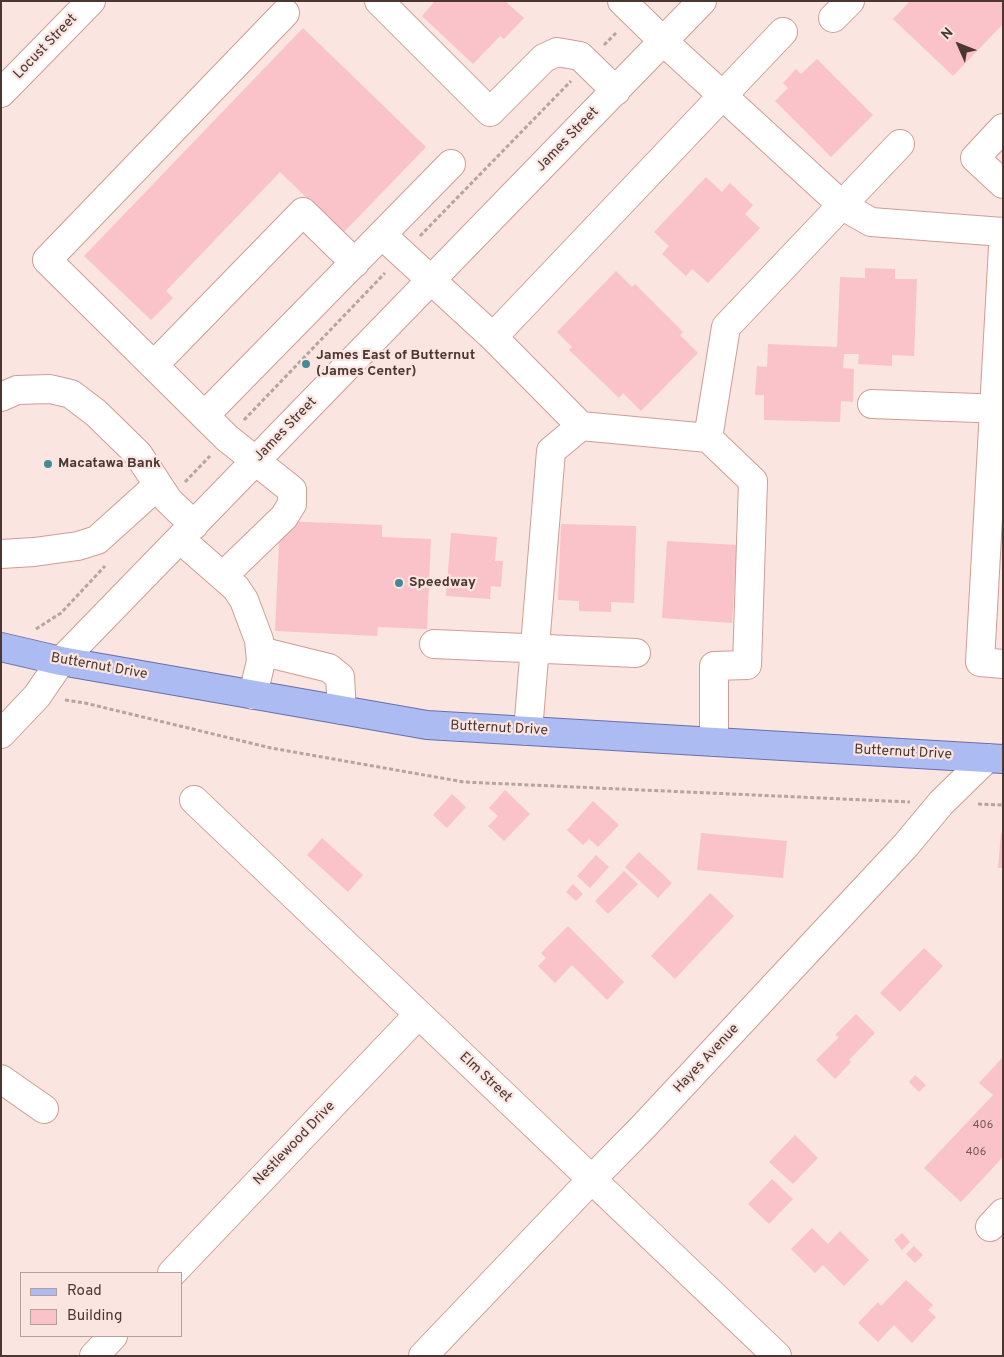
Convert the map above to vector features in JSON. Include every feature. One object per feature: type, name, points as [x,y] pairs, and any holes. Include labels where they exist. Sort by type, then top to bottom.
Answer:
[{"type":"main road","name":"Butternut Drive","points":[[5,648],[61,661],[427,725],[995,759]]},
{"type":"street","name":"Locust Street","points":[[1,93],[91,1]]},
{"type":"street","points":[[379,1],[490,112],[544,58],[557,52],[580,56],[616,90]]},
{"type":"street","name":"James Street","points":[[1,734],[37,696],[61,661],[702,1]]},
{"type":"street","points":[[628,7],[843,206],[871,222],[1003,232]]},
{"type":"street","points":[[223,576],[284,517],[292,504],[292,490],[227,438],[47,260],[285,14]]},
{"type":"street","points":[[493,337],[782,32]]},
{"type":"street","points":[[1003,128],[975,158],[1003,184]]},
{"type":"street","points":[[708,438],[726,327],[900,144]]},
{"type":"street","points":[[204,415],[451,164]]},
{"type":"street","points":[[154,365],[303,212],[355,263]]},
{"type":"street","points":[[382,235],[493,337],[581,426],[708,438],[753,481],[747,665],[714,666],[714,742]]},
{"type":"street","points":[[1003,247],[999,409],[980,662],[1003,664]]},
{"type":"street","points":[[1,397],[17,390],[50,389],[71,394],[96,413],[138,454],[187,532],[223,576],[236,588],[244,600],[259,640],[261,661],[254,695]]},
{"type":"street","points":[[872,404],[999,409]]},
{"type":"street","points":[[528,731],[551,451],[581,426]]},
{"type":"street","points":[[1,554],[78,546],[97,540],[163,492]]},
{"type":"street","points":[[434,644],[636,654]]},
{"type":"street","points":[[260,651],[329,668],[340,676],[342,710]]},
{"type":"street","name":"Hayes Avenue","points":[[423,1356],[643,1127],[899,852],[941,803],[995,759]]},
{"type":"street","name":"Elm Street","points":[[194,800],[778,1356]]},
{"type":"street","name":"Nestlewood Drive","points":[[173,1272],[418,1015]]},
{"type":"street","points":[[1,1079],[44,1109]]},
{"type":"street","points":[[94,1356],[112,1337]]},
{"type":"path","points":[[163,492],[227,438],[587,63],[628,7]]},
{"type":"path","points":[[5,648],[60,613],[108,563]]},
{"type":"path","points":[[37,696],[85,703],[271,748],[464,782],[1003,805]]},
{"type":"building","points":[[435,1],[505,1],[524,18],[504,39],[500,36],[473,64],[422,16]]},
{"type":"building","points":[[910,1],[1003,1],[1003,24],[953,76],[893,19]]},
{"type":"building","points":[[303,28],[426,147],[343,233],[280,172],[166,291],[173,298],[151,320],[84,256]]},
{"type":"building","points":[[817,59],[873,115],[831,157],[775,101],[788,88],[783,83],[796,69],[801,74]]},
{"type":"building","points":[[706,177],[722,192],[730,183],[753,205],[745,214],[760,228],[708,283],[692,269],[686,276],[662,254],[669,246],[654,232]]},
{"type":"building","points":[[865,268],[895,269],[895,279],[917,279],[914,356],[892,355],[892,366],[858,364],[859,354],[844,354],[843,368],[854,369],[853,402],[841,401],[840,422],[764,420],[764,395],[755,395],[757,366],[767,367],[768,344],[837,347],[840,277],[865,278]]},
{"type":"building","points":[[616,271],[632,287],[635,284],[683,332],[680,335],[698,353],[641,411],[623,393],[619,398],[569,350],[572,347],[557,332]]},
{"type":"building","points":[[280,521],[382,525],[382,537],[431,539],[427,629],[378,627],[377,636],[275,631]]},
{"type":"building","points":[[561,524],[636,526],[634,603],[611,602],[611,612],[579,611],[579,601],[558,600]]},
{"type":"building","points":[[451,533],[497,537],[495,561],[503,561],[501,587],[491,586],[490,599],[446,596]]},
{"type":"building","points":[[667,541],[737,545],[732,623],[662,618]]},
{"type":"building","points":[[505,790],[530,814],[504,841],[488,826],[498,816],[489,808]]},
{"type":"building","points":[[452,794],[466,807],[447,828],[433,815]]},
{"type":"building","points":[[593,801],[619,825],[598,847],[589,839],[583,845],[567,830]]},
{"type":"building","points":[[701,833],[787,841],[783,878],[697,870]]},
{"type":"building","points":[[1001,833],[1003,833],[1003,868],[998,868]]},
{"type":"building","points":[[322,838],[363,875],[348,892],[307,855]]},
{"type":"building","points":[[639,852],[672,883],[658,898],[625,867]]},
{"type":"building","points":[[596,855],[609,867],[590,888],[577,876]]},
{"type":"building","points":[[624,871],[638,884],[608,914],[595,901]]},
{"type":"building","points":[[573,884],[583,894],[576,901],[566,892]]},
{"type":"building","points":[[710,893],[734,916],[675,979],[651,956]]},
{"type":"building","points":[[568,926],[624,982],[607,1000],[572,965],[555,983],[538,966],[546,958],[541,953]]},
{"type":"building","points":[[924,948],[943,966],[900,1012],[880,993]]},
{"type":"building","points":[[856,1014],[875,1033],[849,1060],[851,1062],[835,1079],[816,1060],[839,1037],[835,1035]]},
{"type":"building","points":[[1003,1057],[1003,1157],[961,1202],[924,1168],[993,1095],[979,1083]]},
{"type":"building","points":[[915,1075],[926,1085],[919,1092],[909,1082]]},
{"type":"building","points":[[795,1135],[818,1158],[793,1184],[769,1162]]},
{"type":"building","points":[[772,1179],[793,1199],[769,1224],[748,1204]]},
{"type":"building","points":[[812,1228],[828,1244],[840,1231],[869,1260],[844,1286],[823,1265],[815,1273],[791,1249]]},
{"type":"building","points":[[902,1233],[910,1242],[902,1250],[894,1240]]},
{"type":"building","points":[[914,1246],[923,1255],[915,1263],[906,1254]]},
{"type":"building","points":[[906,1280],[933,1305],[928,1310],[936,1317],[912,1343],[894,1325],[878,1342],[858,1323],[878,1302],[881,1306]]},
{"type":"place","name":"James East of Butternut (James Center)","points":[[306,364]]},
{"type":"place","name":"Macatawa Bank","points":[[48,464]]},
{"type":"place","name":"Speedway","points":[[399,583]]}]
